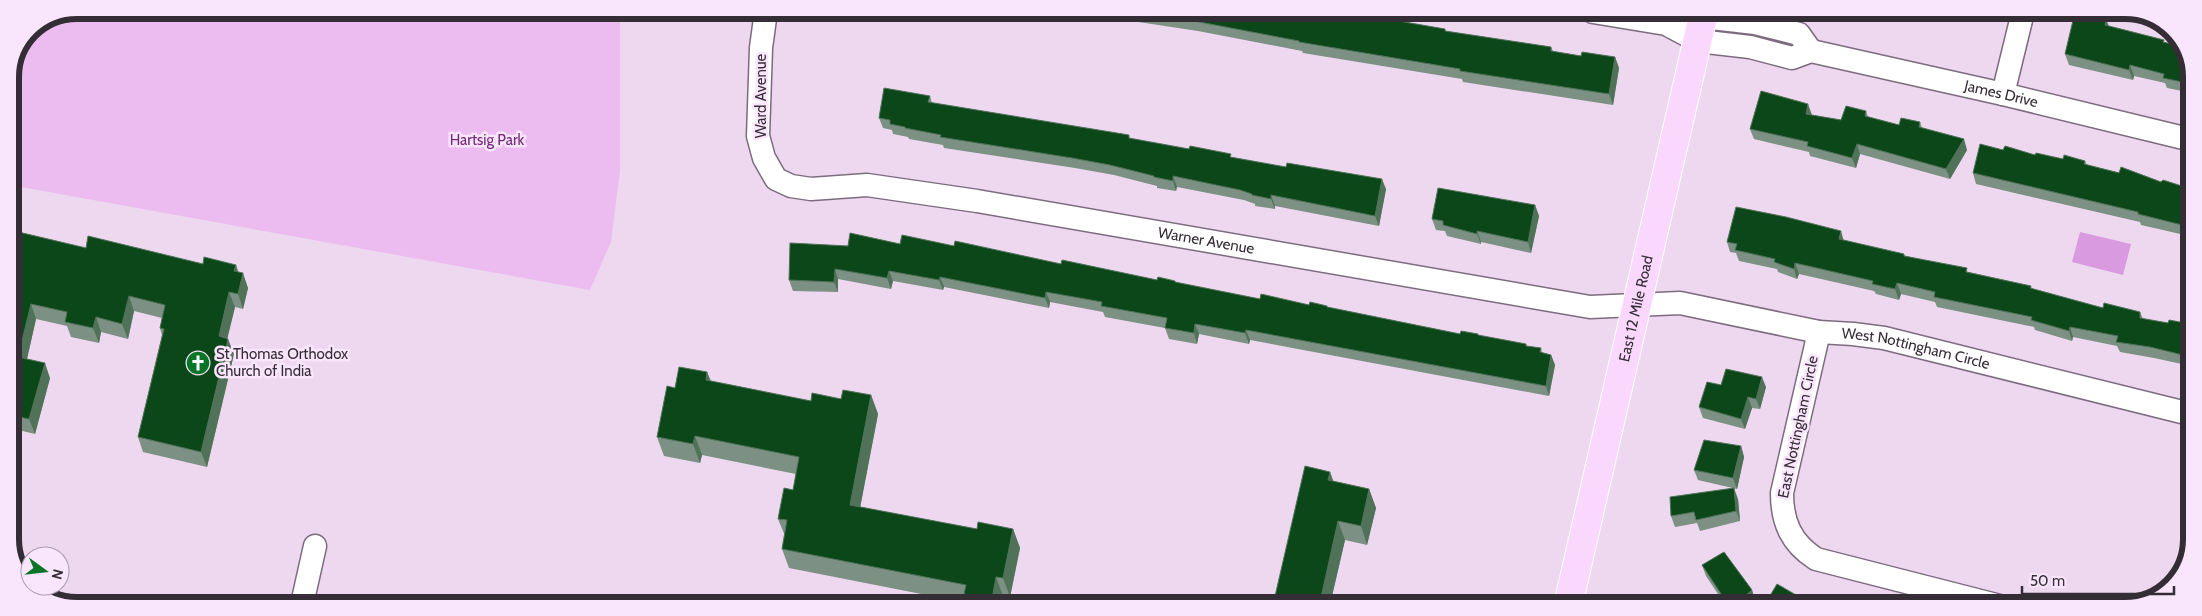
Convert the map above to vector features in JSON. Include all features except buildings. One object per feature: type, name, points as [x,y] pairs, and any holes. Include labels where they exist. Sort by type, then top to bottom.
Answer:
[{"type":"main road","name":"East 12 Mile Road","points":[[1570,597],[1702,23]]},
{"type":"street","name":"Ward Avenue","points":[[765,19],[760,48],[758,136],[764,158],[776,179]]},
{"type":"street","name":"James Drive","points":[[1636,19],[1666,24],[1755,23],[1799,34],[1811,51],[2003,94],[2183,138]]},
{"type":"street","points":[[2003,94],[2021,19]]},
{"type":"street","name":"Warner Avenue","points":[[776,179],[791,186],[811,189],[867,185],[976,201],[1590,306],[1637,304]]},
{"type":"street","name":"West Nottingham Circle","points":[[1637,304],[1680,302],[1819,332],[1853,334],[1892,340],[2183,412]]},
{"type":"street","name":"East Nottingham Circle","points":[[1819,332],[1782,493],[1782,506],[1786,527],[1795,542],[1805,552],[1816,558],[1966,597]]},
{"type":"street","points":[[304,597],[315,546]]},
{"type":"green space","name":"Hartsig Park","points":[[77,19],[620,19],[620,171],[611,242],[590,290],[19,187],[19,77],[23,54],[28,44],[44,28],[65,20]]},
{"type":"shaded area","points":[[2080,232],[2131,244],[2123,275],[2072,262]]},
{"type":"place","name":"St Thomas Orthodox Church of India","points":[[198,363]]}]
